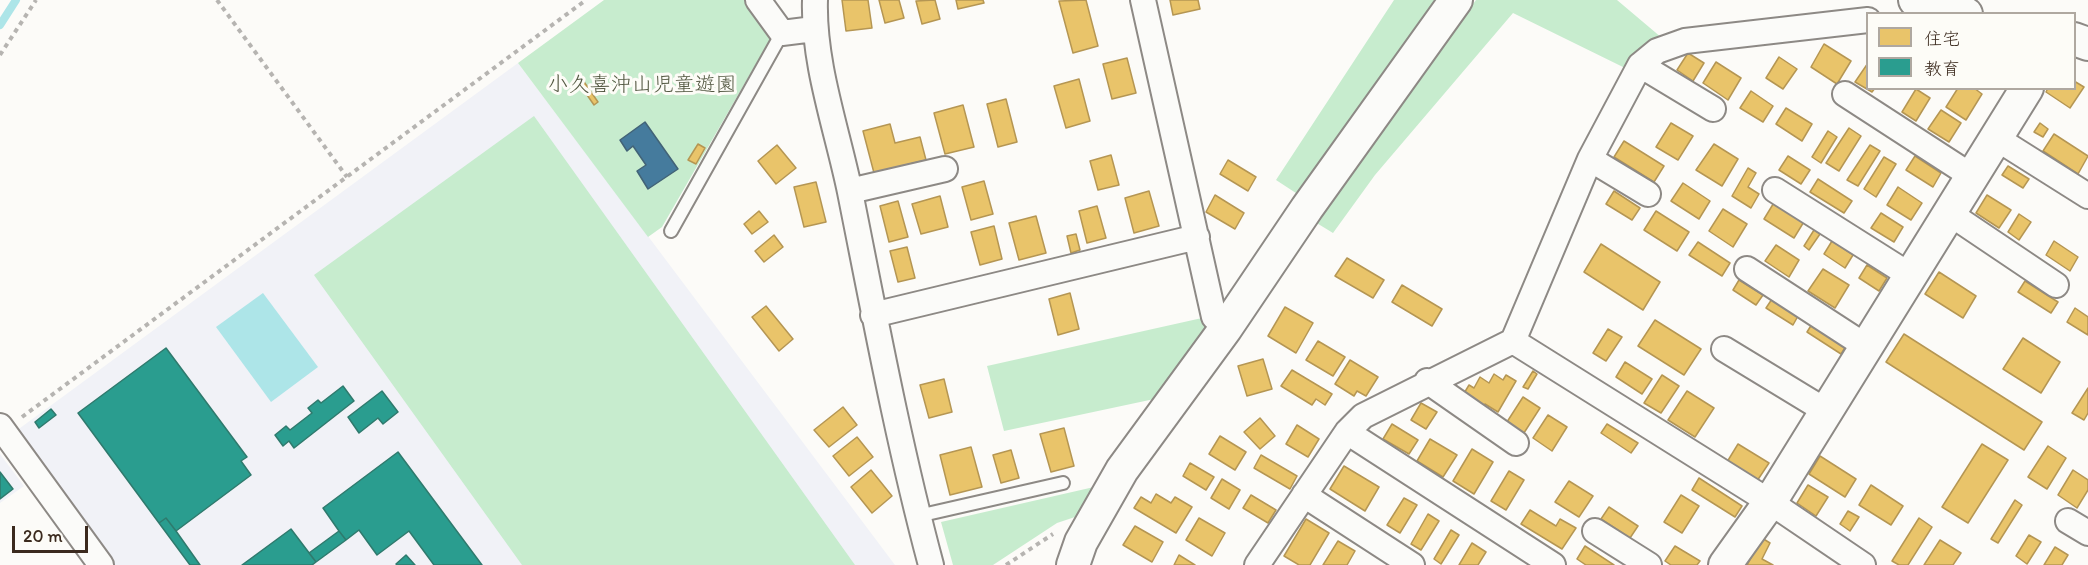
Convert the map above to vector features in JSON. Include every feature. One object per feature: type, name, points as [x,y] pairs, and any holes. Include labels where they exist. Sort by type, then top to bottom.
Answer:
[{"type":"street","points":[[758,0],[782,33],[814,29]]},
{"type":"street","points":[[815,0],[814,29],[850,191],[873,315],[918,516],[932,565]]},
{"type":"street","points":[[1143,0],[1214,317],[1226,328]]},
{"type":"street","points":[[1073,565],[1081,542],[1122,470],[1226,328],[1307,208],[1456,0]]},
{"type":"street","points":[[1916,0],[1946,12]]},
{"type":"street","points":[[1257,565],[1347,432],[1363,416],[1427,381],[1513,341],[1590,159],[1640,66],[1658,51],[1685,41],[1866,20]]},
{"type":"street","points":[[1640,66],[1713,109]]},
{"type":"street","points":[[1725,565],[1770,502],[2026,90]]},
{"type":"street","points":[[1845,94],[1972,177]]},
{"type":"street","points":[[1996,138],[2088,196]]},
{"type":"street","points":[[1590,159],[1648,194]]},
{"type":"street","points":[[850,191],[945,169]]},
{"type":"street","points":[[1775,189],[1911,276]]},
{"type":"street","points":[[1950,213],[2056,285]]},
{"type":"street","points":[[873,315],[1197,237]]},
{"type":"street","points":[[1747,269],[1867,346]]},
{"type":"street","points":[[1513,341],[1770,502],[1863,565]]},
{"type":"street","points":[[1724,348],[1826,411]]},
{"type":"street","points":[[1427,381],[1516,443]]},
{"type":"street","points":[[2,428],[101,565]]},
{"type":"street","points":[[1347,432],[1553,565]]},
{"type":"street","points":[[1304,495],[1412,565]]},
{"type":"street","points":[[1594,531],[1649,565]]},
{"type":"lane","points":[[670,231],[782,33]]},
{"type":"lane","points":[[918,516],[1063,483]]},
{"type":"path","points":[[0,55],[36,0]]},
{"type":"path","points":[[217,0],[347,177]]},
{"type":"path","points":[[2,428],[586,0]]},
{"type":"path","points":[[1006,565],[1074,521],[1092,523]]},
{"type":"shaded area","points":[[518,63],[895,565],[113,565],[16,431]]},
{"type":"shaded area","points":[[0,454],[24,486],[0,503]]},
{"type":"green space","name":"小久喜沖山児童遊園","points":[[604,0],[747,0],[772,36],[662,227],[648,237],[518,63]]},
{"type":"green space","points":[[1394,0],[1436,0],[1302,197],[1276,180]]},
{"type":"green space","points":[[1476,0],[1617,0],[1662,38],[1625,68],[1513,13],[1375,175],[1333,233],[1315,222]]},
{"type":"green space","points":[[534,116],[855,565],[522,565],[314,275]]},
{"type":"green space","points":[[1202,318],[1207,337],[1159,398],[1004,431],[987,366]]},
{"type":"green space","points":[[1094,487],[1078,516],[1057,523],[993,565],[953,565],[941,522]]},
{"type":"water","points":[[263,293],[318,367],[271,402],[216,327]]},
{"type":"building: 住宅","points":[[842,0],[868,0],[872,28],[846,31]]},
{"type":"building: 住宅","points":[[879,0],[899,0],[904,18],[885,23]]},
{"type":"building: 住宅","points":[[935,0],[940,19],[922,24],[916,1]]},
{"type":"building: 住宅","points":[[956,0],[983,0],[984,3],[958,9]]},
{"type":"building: 住宅","points":[[1086,0],[1098,46],[1073,53],[1059,1]]},
{"type":"building: 住宅","points":[[1170,0],[1198,0],[1200,9],[1173,15]]},
{"type":"building: 住宅","points":[[1824,44],[1851,61],[1837,84],[1811,67]]},
{"type":"building: 住宅","points":[[1688,53],[1704,63],[1693,81],[1677,70]]},
{"type":"building: 住宅","points":[[1779,57],[1797,69],[1783,89],[1766,78]]},
{"type":"building: 住宅","points":[[1127,58],[1136,93],[1112,99],[1103,64]]},
{"type":"building: 住宅","points":[[1716,62],[1741,78],[1728,100],[1703,83]]},
{"type":"building: 住宅","points":[[1866,66],[1866,88],[1855,82]]},
{"type":"building: 住宅","points":[[580,76],[598,102],[594,105],[576,79]]},
{"type":"building: 住宅","points":[[1079,79],[1090,121],[1066,128],[1054,86]]},
{"type":"building: 住宅","points":[[2076,82],[2084,87],[2070,108],[2046,92],[2047,90],[2076,90]]},
{"type":"building: 住宅","points":[[1915,90],[1930,98],[1916,121],[1902,112]]},
{"type":"building: 住宅","points":[[1957,90],[1977,90],[1982,94],[1966,120],[1946,107]]},
{"type":"building: 住宅","points":[[1751,91],[1773,106],[1763,122],[1740,108]]},
{"type":"building: 住宅","points":[[1006,99],[1017,142],[998,147],[987,104]]},
{"type":"building: 住宅","points":[[963,105],[974,147],[945,154],[934,113]]},
{"type":"building: 住宅","points":[[1786,108],[1812,124],[1802,141],[1776,124]]},
{"type":"building: 住宅","points":[[1941,110],[1961,123],[1949,142],[1928,129]]},
{"type":"building: 住宅","points":[[1671,123],[1693,136],[1678,160],[1656,147]]},
{"type":"building: 住宅","points":[[2040,123],[2048,129],[2043,137],[2034,132]]},
{"type":"building: 住宅","points":[[890,124],[895,143],[920,137],[926,160],[874,173],[863,131]]},
{"type":"building: 住宅","points":[[1849,128],[1861,136],[1839,171],[1826,163]]},
{"type":"building: 住宅","points":[[1828,131],[1837,137],[1821,163],[1812,157]]},
{"type":"building: 住宅","points":[[2054,134],[2088,156],[2078,174],[2043,151]]},
{"type":"building: 住宅","points":[[1624,141],[1664,166],[1654,182],[1614,157]]},
{"type":"building: 住宅","points":[[698,144],[705,148],[696,164],[688,160]]},
{"type":"building: 住宅","points":[[1714,144],[1738,159],[1722,186],[1696,170]]},
{"type":"building: 住宅","points":[[777,145],[796,168],[776,184],[758,161]]},
{"type":"building: 住宅","points":[[1870,145],[1880,151],[1858,186],[1847,180]]},
{"type":"building: 住宅","points":[[1111,155],[1119,185],[1098,190],[1090,161]]},
{"type":"building: 住宅","points":[[1788,156],[1810,170],[1801,184],[1779,170]]},
{"type":"building: 住宅","points":[[1915,156],[1941,173],[1933,187],[1906,170]]},
{"type":"building: 住宅","points":[[1884,157],[1896,164],[1876,197],[1864,189]]},
{"type":"building: 住宅","points":[[1228,160],[1256,177],[1248,191],[1220,174]]},
{"type":"building: 住宅","points":[[2008,166],[2029,179],[2023,188],[2002,175]]},
{"type":"building: 住宅","points":[[1748,168],[1756,173],[1748,187],[1759,194],[1751,208],[1732,196]]},
{"type":"building: 住宅","points":[[1818,179],[1852,201],[1844,213],[1810,192]]},
{"type":"building: 住宅","points":[[984,181],[993,214],[971,220],[962,187]]},
{"type":"building: 住宅","points":[[816,182],[826,222],[804,227],[794,187]]},
{"type":"building: 住宅","points":[[1683,183],[1710,201],[1699,219],[1671,201]]},
{"type":"building: 住宅","points":[[1898,187],[1922,203],[1911,220],[1887,205]]},
{"type":"building: 住宅","points":[[1149,191],[1159,226],[1134,233],[1125,198]]},
{"type":"building: 住宅","points":[[1614,191],[1640,208],[1632,220],[1606,204]]},
{"type":"building: 住宅","points":[[1215,195],[1244,213],[1235,229],[1206,212]]},
{"type":"building: 住宅","points":[[1987,195],[2011,210],[1999,228],[1976,213]]},
{"type":"building: 住宅","points":[[940,196],[948,227],[921,234],[912,204]]},
{"type":"building: 住宅","points":[[898,201],[908,237],[889,242],[880,206]]},
{"type":"building: 住宅","points":[[1775,201],[1805,220],[1794,238],[1764,219]]},
{"type":"building: 住宅","points":[[1097,206],[1106,238],[1087,243],[1079,211]]},
{"type":"building: 住宅","points":[[1723,209],[1747,224],[1733,247],[1709,231]]},
{"type":"building: 住宅","points":[[759,211],[768,222],[752,234],[744,224]]},
{"type":"building: 住宅","points":[[1656,211],[1689,232],[1677,251],[1644,230]]},
{"type":"building: 住宅","points":[[1881,213],[1903,227],[1894,242],[1871,228]]},
{"type":"building: 住宅","points":[[2019,214],[2031,222],[2019,240],[2008,232]]},
{"type":"building: 住宅","points":[[1036,216],[1046,253],[1019,260],[1009,223]]},
{"type":"building: 住宅","points":[[994,226],[1002,259],[980,265],[971,232]]},
{"type":"building: 住宅","points":[[1814,230],[1820,234],[1809,250],[1804,246]]},
{"type":"building: 住宅","points":[[1076,234],[1080,250],[1071,253],[1067,236]]},
{"type":"building: 住宅","points":[[774,235],[783,247],[764,262],[755,251]]},
{"type":"building: 住宅","points":[[1832,241],[1853,255],[1845,268],[1824,254]]},
{"type":"building: 住宅","points":[[2054,241],[2078,257],[2070,271],[2046,255]]},
{"type":"building: 住宅","points":[[1698,242],[1730,263],[1722,276],[1689,255]]},
{"type":"building: 住宅","points":[[1601,244],[1660,282],[1643,310],[1584,272]]},
{"type":"building: 住宅","points":[[1776,245],[1799,260],[1789,277],[1765,261]]},
{"type":"building: 住宅","points":[[907,247],[915,278],[898,282],[890,251]]},
{"type":"building: 住宅","points":[[1347,258],[1384,280],[1373,298],[1335,276]]},
{"type":"building: 住宅","points":[[1867,265],[1887,278],[1879,291],[1859,278]]},
{"type":"building: 住宅","points":[[1823,269],[1849,285],[1835,308],[1808,291]]},
{"type":"building: 住宅","points":[[1939,272],[1976,296],[1963,318],[1925,294]]},
{"type":"building: 住宅","points":[[1739,280],[1763,295],[1756,305],[1733,290]]},
{"type":"building: 住宅","points":[[2025,281],[2058,302],[2051,313],[2018,292]]},
{"type":"building: 住宅","points":[[1402,285],[1442,309],[1432,326],[1392,302]]},
{"type":"building: 住宅","points":[[1070,293],[1079,329],[1058,335],[1049,299]]},
{"type":"building: 住宅","points":[[1772,299],[1798,316],[1793,325],[1766,308]]},
{"type":"building: 住宅","points":[[766,306],[793,339],[779,351],[752,317]]},
{"type":"building: 住宅","points":[[1285,307],[1313,323],[1296,353],[1268,336]]},
{"type":"building: 住宅","points":[[2075,308],[2088,317],[2088,335],[2067,322]]},
{"type":"building: 住宅","points":[[1655,320],[1701,349],[1684,375],[1638,346]]},
{"type":"building: 住宅","points":[[1812,324],[1846,346],[1841,354],[1807,332]]},
{"type":"building: 住宅","points":[[1608,329],[1622,337],[1606,361],[1593,353]]},
{"type":"building: 住宅","points":[[1904,334],[2042,422],[2024,450],[1886,362]]},
{"type":"building: 住宅","points":[[2023,338],[2060,362],[2041,393],[2003,369]]},
{"type":"building: 住宅","points":[[1318,341],[1345,357],[1333,376],[1306,360]]},
{"type":"building: 住宅","points":[[1263,359],[1272,389],[1247,396],[1238,366]]},
{"type":"building: 住宅","points":[[1350,360],[1378,377],[1366,396],[1357,391],[1354,396],[1335,384]]},
{"type":"building: 住宅","points":[[1625,362],[1652,379],[1642,394],[1616,377]]},
{"type":"building: 住宅","points":[[1292,370],[1332,394],[1325,405],[1316,399],[1312,405],[1281,386]]},
{"type":"building: 住宅","points":[[1533,371],[1537,374],[1528,389],[1523,387]]},
{"type":"building: 住宅","points":[[1494,374],[1503,380],[1506,375],[1516,381],[1498,412],[1485,404],[1483,407],[1463,395],[1469,385],[1474,388],[1480,377],[1489,383]]},
{"type":"building: 住宅","points":[[1662,375],[1679,386],[1661,413],[1644,403]]},
{"type":"building: 住宅","points":[[944,379],[952,412],[929,418],[920,385]]},
{"type":"building: 住宅","points":[[2088,388],[2088,413],[2084,420],[2072,413]]},
{"type":"building: 住宅","points":[[1687,391],[1714,408],[1695,437],[1668,420]]},
{"type":"building: 住宅","points":[[1523,397],[1540,408],[1522,436],[1505,425]]},
{"type":"building: 住宅","points":[[1421,403],[1437,412],[1426,429],[1411,420]]},
{"type":"building: 住宅","points":[[843,407],[857,425],[829,447],[814,430]]},
{"type":"building: 住宅","points":[[1548,415],[1567,427],[1552,451],[1533,438]]},
{"type":"building: 住宅","points":[[1260,418],[1275,436],[1260,449],[1244,432]]},
{"type":"building: 住宅","points":[[1392,424],[1418,440],[1409,454],[1383,439]]},
{"type":"building: 住宅","points":[[1607,424],[1638,443],[1631,453],[1601,433]]},
{"type":"building: 住宅","points":[[1297,425],[1319,439],[1308,457],[1286,444]]},
{"type":"building: 住宅","points":[[1064,428],[1074,466],[1051,472],[1040,434]]},
{"type":"building: 住宅","points":[[1220,436],[1246,452],[1235,470],[1209,454]]},
{"type":"building: 住宅","points":[[857,437],[873,457],[849,476],[833,456]]},
{"type":"building: 住宅","points":[[1430,439],[1457,455],[1443,477],[1417,461]]},
{"type":"building: 住宅","points":[[1738,444],[1769,463],[1757,481],[1727,462]]},
{"type":"building: 住宅","points":[[1982,444],[2008,460],[1968,523],[1942,507]]},
{"type":"building: 住宅","points":[[2048,446],[2066,458],[2047,489],[2028,477]]},
{"type":"building: 住宅","points":[[971,447],[982,487],[950,495],[940,455]]},
{"type":"building: 住宅","points":[[1472,449],[1493,462],[1474,494],[1453,481]]},
{"type":"building: 住宅","points":[[1011,450],[1019,478],[1001,483],[993,455]]},
{"type":"building: 住宅","points":[[1261,455],[1297,476],[1290,489],[1254,468]]},
{"type":"building: 住宅","points":[[1820,456],[1856,479],[1845,497],[1809,474]]},
{"type":"building: 住宅","points":[[1190,463],[1214,477],[1206,490],[1183,476]]},
{"type":"building: 住宅","points":[[1344,466],[1379,487],[1365,511],[1330,489]]},
{"type":"building: 住宅","points":[[871,470],[892,496],[872,513],[851,487]]},
{"type":"building: 住宅","points":[[2073,470],[2088,480],[2088,490],[2077,508],[2058,495]]},
{"type":"building: 住宅","points":[[1509,471],[1524,480],[1506,510],[1491,501]]},
{"type":"building: 住宅","points":[[1699,478],[1742,506],[1735,517],[1692,490]]},
{"type":"building: 住宅","points":[[1222,479],[1240,490],[1229,509],[1211,498]]},
{"type":"building: 住宅","points":[[1569,481],[1593,496],[1579,517],[1555,502]]},
{"type":"building: 住宅","points":[[1808,485],[1828,497],[1816,516],[1797,503]]},
{"type":"building: 住宅","points":[[1871,485],[1903,506],[1891,525],[1859,505]]},
{"type":"building: 住宅","points":[[1156,494],[1171,503],[1175,497],[1192,507],[1176,533],[1134,508],[1141,497],[1151,503]]},
{"type":"building: 住宅","points":[[1251,495],[1276,510],[1268,523],[1243,508]]},
{"type":"building: 住宅","points":[[1681,495],[1699,506],[1682,533],[1664,522]]},
{"type":"building: 住宅","points":[[1404,498],[1417,505],[1400,533],[1387,525]]},
{"type":"building: 住宅","points":[[2015,500],[2022,505],[1998,543],[1991,539]]},
{"type":"building: 住宅","points":[[1609,507],[1638,526],[1630,538],[1601,519]]},
{"type":"building: 住宅","points":[[1530,510],[1556,526],[1560,519],[1576,528],[1562,549],[1521,524]]},
{"type":"building: 住宅","points":[[1848,511],[1859,517],[1850,531],[1840,524]]},
{"type":"building: 住宅","points":[[1428,514],[1439,521],[1421,550],[1411,544]]},
{"type":"building: 住宅","points":[[1199,518],[1225,533],[1212,556],[1186,540]]},
{"type":"building: 住宅","points":[[1919,518],[1932,527],[1908,565],[1899,565],[1892,561]]},
{"type":"building: 住宅","points":[[1306,519],[1329,533],[1310,565],[1299,565],[1284,556]]},
{"type":"building: 住宅","points":[[1135,526],[1163,542],[1152,562],[1123,545]]},
{"type":"building: 住宅","points":[[1451,530],[1459,535],[1441,564],[1434,559]]},
{"type":"building: 住宅","points":[[2029,535],[2041,542],[2027,564],[2016,556]]},
{"type":"building: 住宅","points":[[1762,538],[1770,543],[1762,559],[1773,565],[1747,565]]},
{"type":"building: 住宅","points":[[1940,540],[1961,553],[1953,565],[1924,565]]},
{"type":"building: 住宅","points":[[1338,541],[1355,551],[1347,565],[1323,565]]},
{"type":"building: 住宅","points":[[1472,543],[1486,552],[1478,565],[1459,565]]},
{"type":"building: 住宅","points":[[1585,546],[1614,565],[1586,565],[1577,559]]},
{"type":"building: 住宅","points":[[1675,546],[1700,561],[1697,565],[1671,565],[1665,561]]},
{"type":"building: 住宅","points":[[2055,547],[2068,555],[2062,565],[2044,565]]},
{"type":"building: 住宅","points":[[1179,555],[1195,565],[1174,565]]},
{"type":"building: 教育","points":[[166,348],[247,457],[241,461],[251,475],[176,531],[166,518],[159,523],[78,413]]},
{"type":"building: 教育","points":[[343,386],[354,401],[294,448],[289,441],[283,446],[275,435],[286,426],[290,430],[312,413],[308,408],[318,400],[321,403]]},
{"type":"building: 教育","points":[[382,391],[398,412],[383,424],[378,418],[359,433],[348,417]]},
{"type":"building: 教育","points":[[51,409],[56,415],[39,428],[35,422]]},
{"type":"building: 教育","points":[[398,452],[482,565],[434,565],[409,531],[377,555],[359,530],[346,540],[339,531],[323,508]]},
{"type":"building: 教育","points":[[0,472],[13,489],[0,499]]},
{"type":"building: 教育","points":[[166,518],[200,565],[190,565],[159,523]]},
{"type":"building: 教育","points":[[291,529],[316,562],[312,565],[242,565]]},
{"type":"building: 教育","points":[[339,531],[346,540],[316,562],[309,553]]},
{"type":"building: 教育","points":[[406,555],[415,565],[396,564]]},
{"type":"building: 公共","points":[[645,122],[678,169],[648,189],[637,171],[646,165],[633,146],[627,151],[620,140]]},
{"type":"waterway","points":[[0,25],[16,0]]}]
